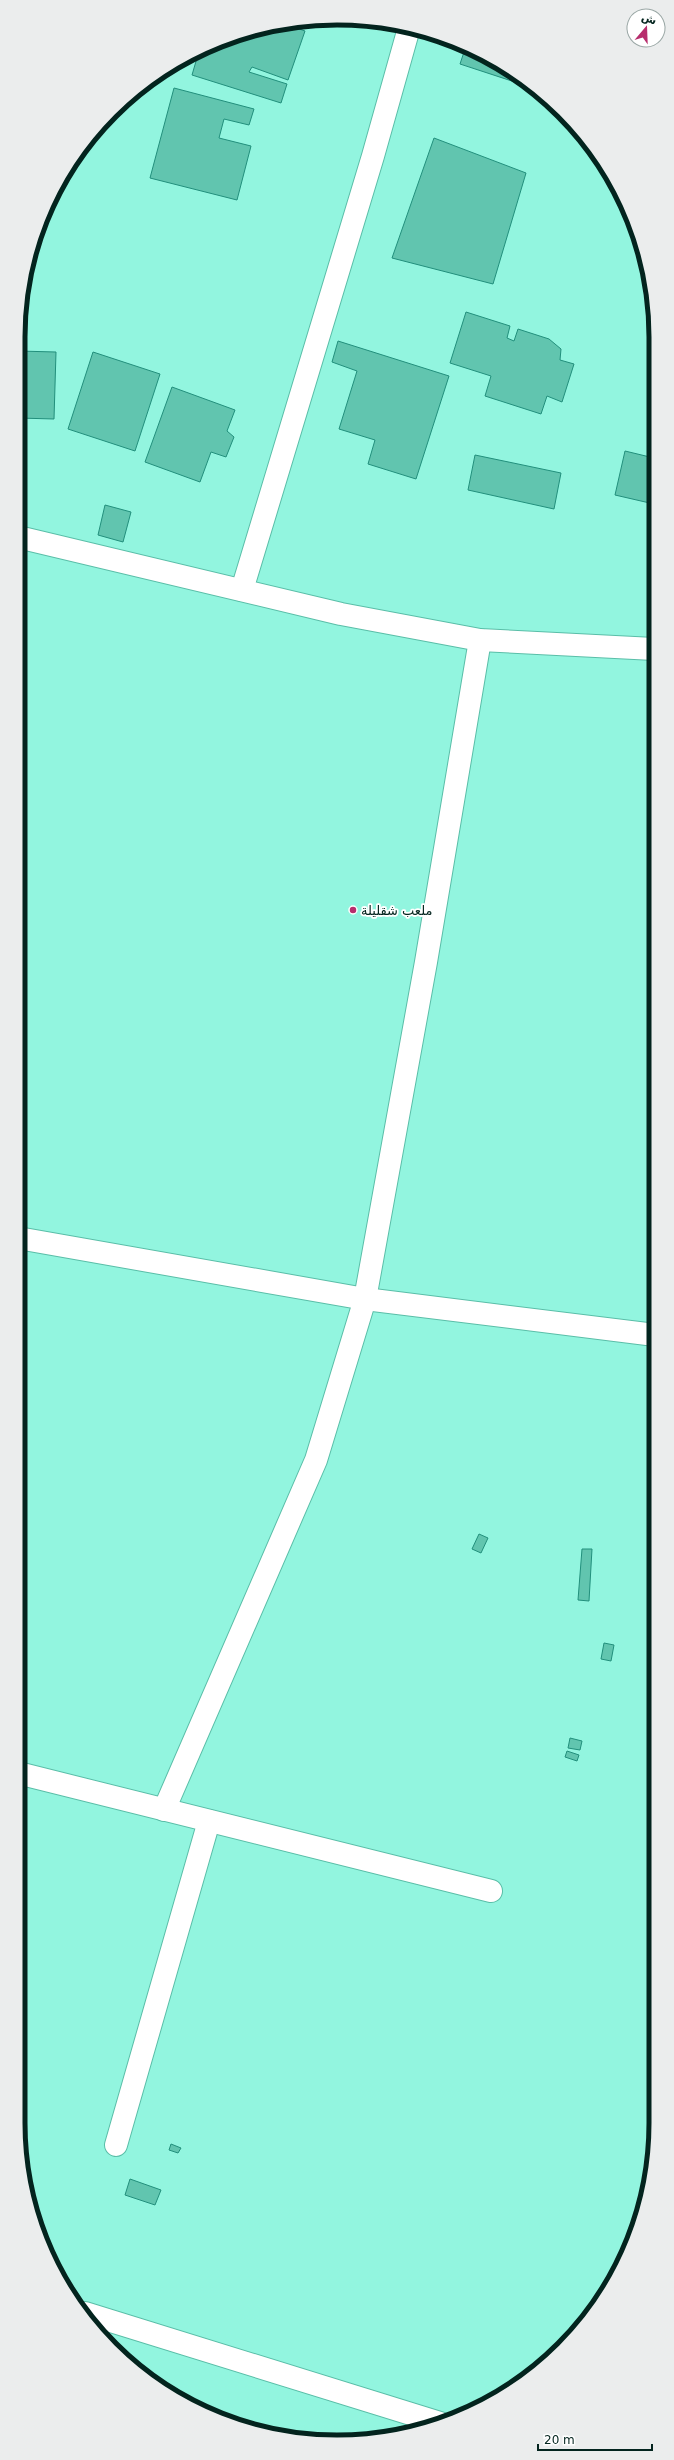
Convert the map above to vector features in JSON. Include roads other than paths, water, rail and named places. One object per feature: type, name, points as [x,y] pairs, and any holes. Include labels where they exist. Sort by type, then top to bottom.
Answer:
[{"type":"street","points":[[242,590],[373,156],[407,33]]},
{"type":"street","points":[[25,539],[341,614],[480,640],[649,649]]},
{"type":"street","points":[[164,1810],[316,1460],[365,1299],[426,962],[480,640]]},
{"type":"street","points":[[25,1239],[365,1299],[649,1334]]},
{"type":"street","points":[[25,1774],[491,1891]]},
{"type":"street","points":[[116,2145],[209,1821]]},
{"type":"street","points":[[90,2315],[430,2420]]},
{"type":"place","name":"ملعب شقليلة","points":[[353,910]]}]
